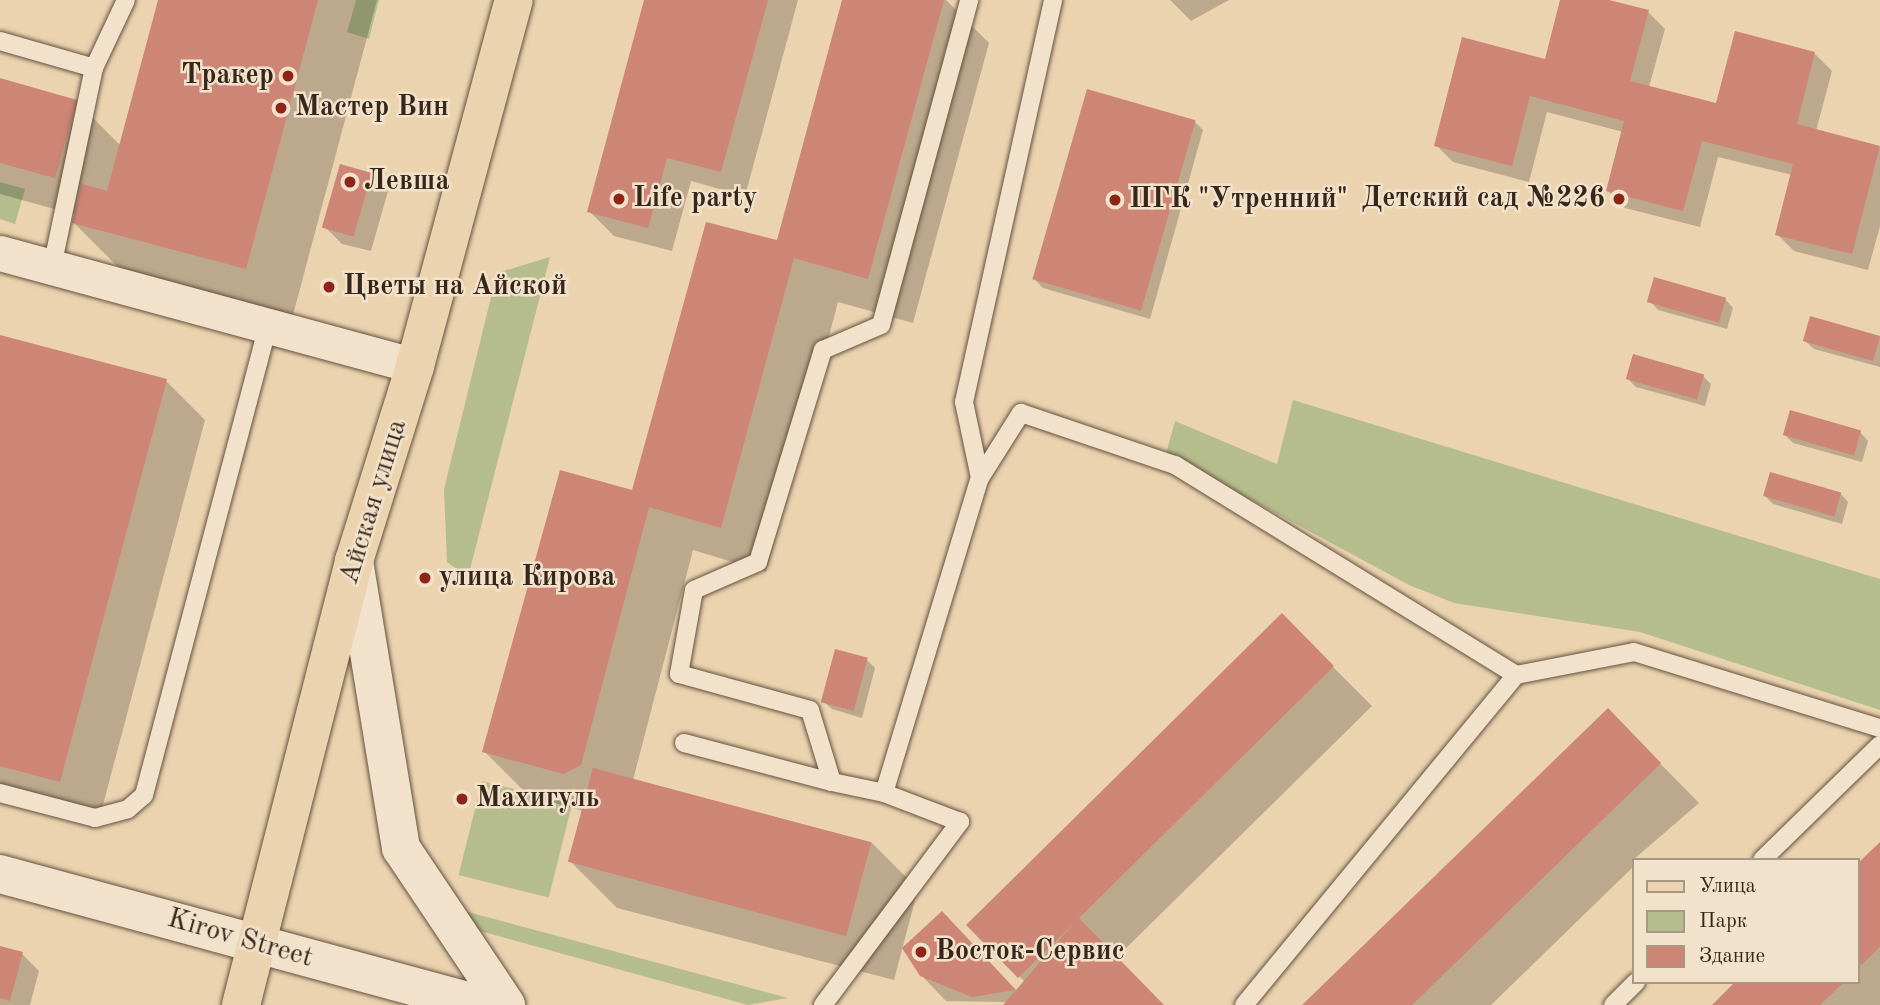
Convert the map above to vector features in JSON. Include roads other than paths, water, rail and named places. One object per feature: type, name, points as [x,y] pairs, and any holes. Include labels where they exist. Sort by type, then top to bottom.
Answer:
[{"type":"main road","name":"Айская улица","points":[[241,1005],[354,561],[415,366],[514,0]]},
{"type":"main road","points":[[354,561],[401,848],[506,1005]]},
{"type":"main road","name":"Kirov Street","points":[[0,874],[481,1005]]},
{"type":"street","points":[[0,253],[415,366]]},
{"type":"lane","points":[[52,267],[94,68],[126,0]]},
{"type":"lane","points":[[832,782],[810,710],[679,674],[681,662],[694,590],[758,562],[823,350],[881,325],[969,0]]},
{"type":"lane","points":[[980,478],[964,402],[1053,0]]},
{"type":"lane","points":[[0,41],[94,68]]},
{"type":"lane","points":[[0,793],[95,818],[128,809],[144,794],[268,326]]},
{"type":"lane","points":[[884,793],[980,478],[1021,413],[1175,465],[1516,675]]},
{"type":"lane","points":[[1244,1005],[1516,675],[1634,652],[1880,728]]},
{"type":"lane","points":[[684,743],[884,793],[960,822],[823,1005]]},
{"type":"lane","points":[[1764,858],[1880,745]]},
{"type":"lane","points":[[1613,1005],[1634,984]]},
{"type":"place","name":"Тракер","points":[[288,76]]},
{"type":"place","name":"Мастер Вин","points":[[281,108]]},
{"type":"place","name":"Левша","points":[[350,182]]},
{"type":"place","name":"Life party","points":[[619,199]]},
{"type":"place","name":"Детский сад №226","points":[[1619,199]]},
{"type":"place","name":"ПГК \"Утренний\"","points":[[1115,200]]},
{"type":"place","name":"Цветы на Айской","points":[[329,287]]},
{"type":"place","name":"улица Кирова","points":[[425,578]]},
{"type":"place","name":"Махигуль","points":[[462,799]]},
{"type":"place","name":"Восток-Сервис","points":[[921,952]]}]
